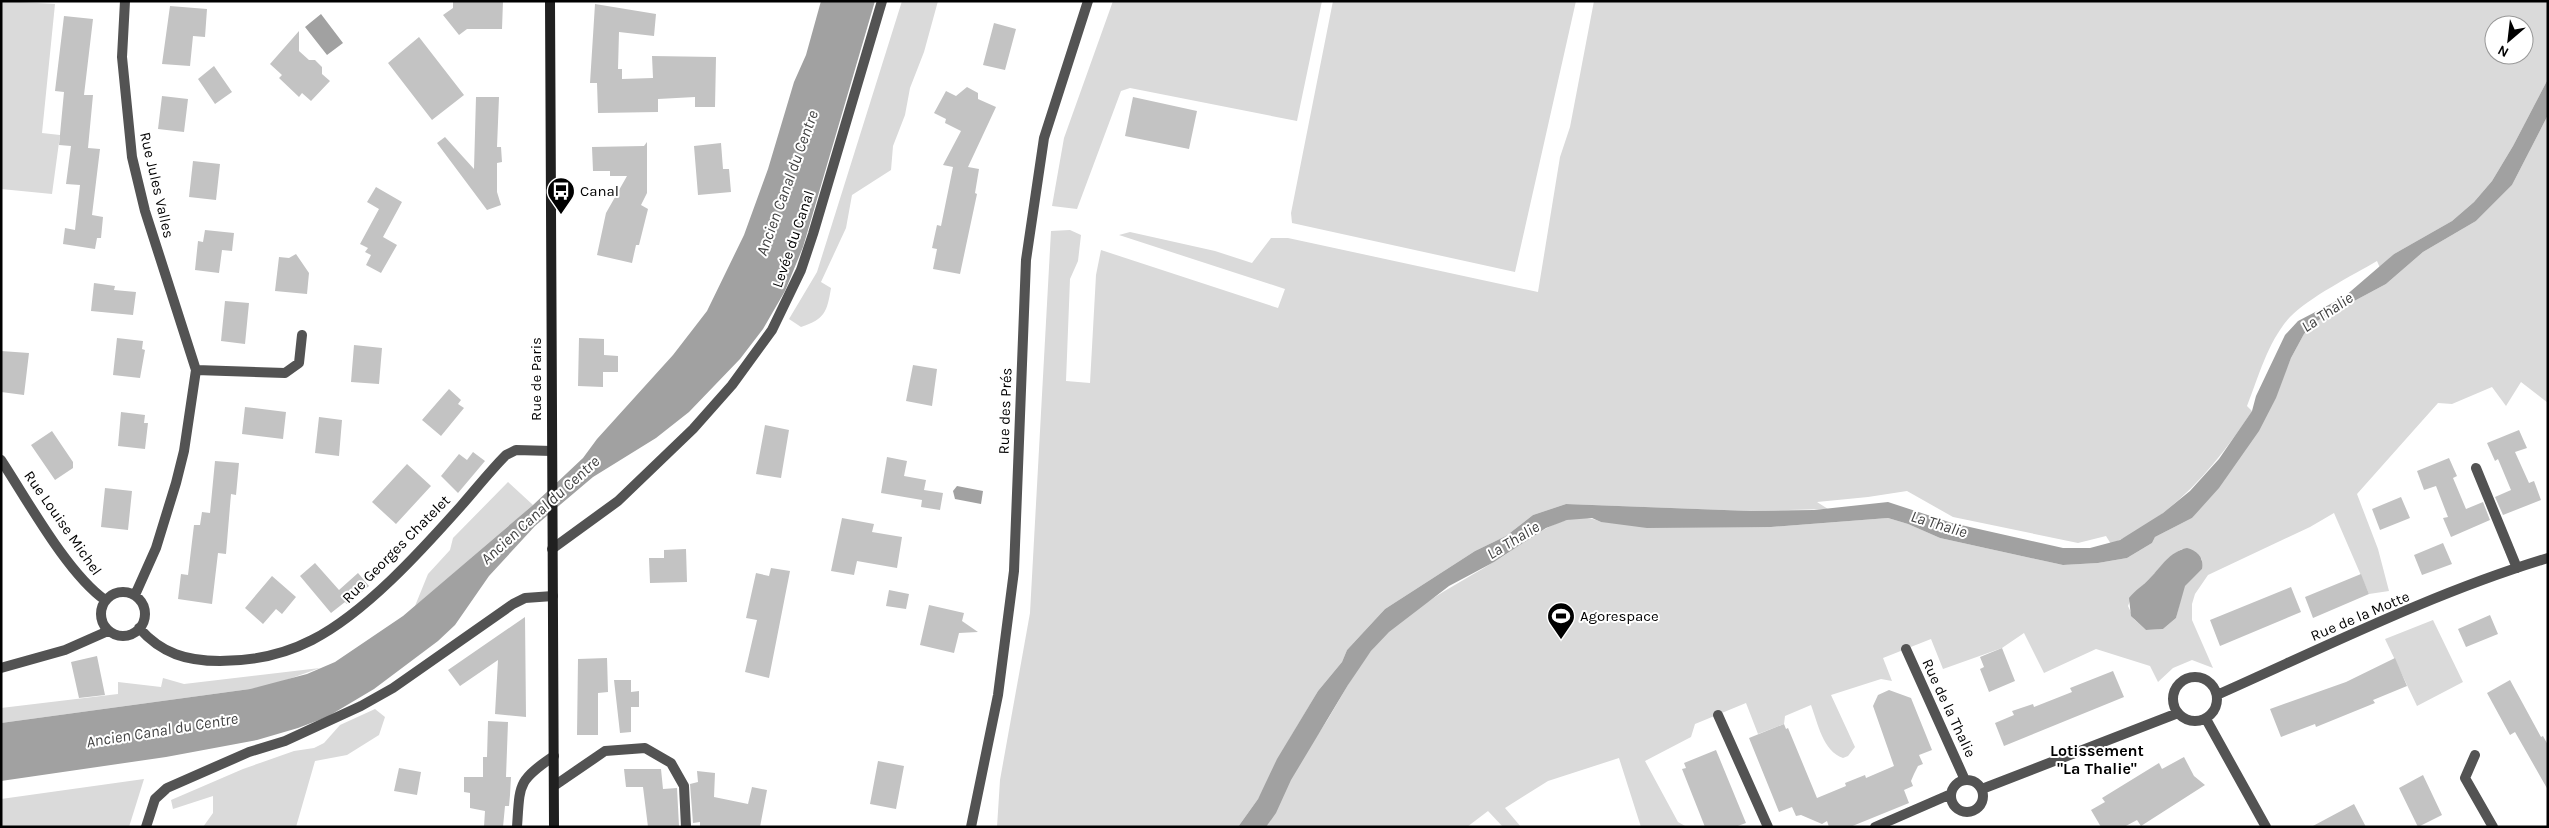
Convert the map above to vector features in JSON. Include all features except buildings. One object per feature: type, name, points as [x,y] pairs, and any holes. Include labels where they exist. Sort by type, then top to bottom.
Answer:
[{"type":"main road","name":"Rue de Paris","points":[[550,1],[554,827]]},
{"type":"street","name":"Rue Jules Valles","points":[[125,1],[122,57],[132,156],[145,211],[196,370],[184,451],[176,483],[156,548],[135,595]]},
{"type":"street","name":"Levée du Canal","points":[[552,549],[618,501],[693,429],[752,360],[772,330],[801,270],[882,1]]},
{"type":"street","name":"Rue des Prés","points":[[971,827],[998,695],[1014,571],[1027,251],[1044,138],[1088,1]]},
{"type":"street","points":[[196,370],[285,373],[299,363],[302,335]]},
{"type":"street","name":"Rue Georges Chatelet","points":[[140,628],[150,640],[166,651],[190,659],[208,661],[254,659],[272,656],[312,641],[350,615],[396,574],[506,455],[516,450],[552,454]]},
{"type":"street","name":"Rue Louise Michel","points":[[1,460],[68,561],[84,581],[105,600]]},
{"type":"street","points":[[2476,468],[2517,568]]},
{"type":"street","name":"Rue de la Motte","points":[[2218,695],[2394,617],[2517,568],[2548,558]]},
{"type":"street","points":[[122,591],[135,595],[141,601],[145,615],[140,628],[134,633],[121,636],[108,630],[104,626],[100,613],[105,600],[116,592],[122,591]]},
{"type":"street","points":[[146,827],[155,799],[167,788],[249,752],[285,741],[361,706],[393,688],[513,604],[526,598],[553,596]]},
{"type":"street","points":[[1,668],[65,650],[108,630]]},
{"type":"street","name":"Rue de la Thalie","points":[[1906,649],[1965,780]]},
{"type":"street","points":[[2197,676],[2210,682],[2218,695],[2216,708],[2206,719],[2191,721],[2178,713],[2173,699],[2177,685],[2182,680],[2197,676]]},
{"type":"street","points":[[1951,794],[1955,807],[1961,811],[1972,812],[1984,800],[1982,788],[2178,713]]},
{"type":"street","points":[[1718,714],[1768,827]]},
{"type":"street","points":[[2206,719],[2266,827]]},
{"type":"street","points":[[554,786],[605,751],[645,748],[672,763],[684,786],[686,827]]},
{"type":"street","points":[[2475,755],[2465,778],[2493,827]]},
{"type":"street","points":[[517,827],[520,790],[530,772],[554,756]]},
{"type":"street","name":"Rue de la Thalie","points":[[1875,827],[1951,794],[1956,784],[1965,780],[1976,782],[1982,788]]},
{"type":"shaded area","points":[[1,1],[55,4],[42,133],[60,135],[52,194],[1,189]]},
{"type":"shaded area","points":[[902,1],[938,1],[924,52],[910,88],[905,115],[893,146],[891,170],[852,195],[846,228],[821,282],[831,288],[826,309],[815,321],[801,327],[789,319],[817,272]]},
{"type":"shaded area","points":[[1113,1],[1322,1],[1297,121],[1130,88],[1121,91],[1077,209],[1052,206],[1064,138]]},
{"type":"shaded area","points":[[1333,1],[1576,1],[1515,272],[1292,223],[1291,213]]},
{"type":"shaded area","points":[[1594,1],[2548,1],[2548,79],[2513,146],[2492,181],[2474,202],[2452,221],[2394,254],[2380,268],[2377,261],[2331,287],[2290,317],[2282,326],[2270,348],[2247,406],[2252,411],[2238,432],[2191,488],[2154,520],[2133,533],[2111,544],[2106,536],[2078,543],[1953,517],[1907,491],[1817,502],[1828,509],[1750,511],[1566,504],[1533,515],[1506,536],[1475,551],[1385,609],[1347,650],[1342,662],[1318,691],[1290,738],[1258,799],[1238,827],[997,827],[1000,780],[1030,613],[1051,231],[1070,230],[1081,235],[1078,261],[1070,279],[1066,381],[1090,383],[1096,275],[1101,250],[1278,308],[1285,289],[1119,235],[1130,232],[1215,251],[1252,263],[1271,238],[1288,238],[1538,292],[1560,157],[1570,127]]},
{"type":"shaded area","points":[[2548,115],[2548,403],[2521,382],[2506,406],[2492,387],[2452,404],[2438,403],[2357,494],[2378,549],[2389,591],[2369,594],[2334,513],[2310,527],[2208,575],[2195,594],[2192,604],[2192,620],[2213,668],[2192,660],[2173,668],[2158,682],[2150,666],[2096,649],[2044,673],[2024,633],[2002,648],[1943,669],[1931,639],[1883,658],[1892,681],[1881,679],[1831,695],[1855,747],[1848,756],[1843,758],[1836,754],[1826,743],[1811,705],[1785,716],[1784,724],[1758,734],[1746,703],[1695,724],[1691,737],[1645,761],[1678,822],[1687,827],[1641,827],[1619,758],[1548,781],[1505,808],[1521,827],[1503,827],[1488,811],[1467,827],[1266,827],[1308,749],[1365,659],[1385,636],[1400,622],[1435,597],[1540,532],[1564,521],[1589,518],[1601,522],[1771,527],[1888,518],[1908,524],[1940,538],[2063,565],[2098,563],[2127,558],[2152,543],[2155,537],[2192,518],[2268,412],[2291,358],[2304,334],[2315,322],[2386,284],[2423,252],[2476,221],[2512,185]],"holes":[[[2182,549],[2202,559],[2202,569],[2184,586],[2176,618],[2163,629],[2146,630],[2134,619],[2128,606],[2132,597],[2168,559]]]},
{"type":"shaded area","points":[[508,482],[533,505],[415,606],[428,574],[450,550],[453,538]]},
{"type":"shaded area","points":[[2433,620],[2463,682],[2417,706],[2385,639]]},
{"type":"shaded area","points":[[320,668],[272,685],[250,689],[1,723],[1,708],[118,694],[118,682],[161,687],[163,678],[184,684]]},
{"type":"shaded area","points":[[375,709],[385,717],[379,735],[347,755],[315,761],[296,827],[203,827],[213,813],[213,796],[173,809],[171,800],[243,769],[294,751],[314,748],[324,743],[340,725]]},
{"type":"shaded area","points":[[144,779],[129,827],[1,827],[1,799]]},
{"type":"water","name":"Ancien Canal du Centre","points":[[821,1],[875,1],[803,247],[785,291],[763,329],[740,359],[689,412],[656,438],[593,477],[535,526],[489,576],[455,625],[438,641],[374,689],[327,717],[257,740],[166,757],[1,781],[1,723],[250,689],[307,674],[335,662],[403,616],[533,505],[583,458],[597,439],[673,355],[707,311],[744,235],[768,169],[794,82],[806,55]]},
{"type":"water","points":[[321,14],[343,43],[327,55],[305,27]]},
{"type":"water","name":"La Thalie","points":[[2548,79],[2548,115],[2512,185],[2476,221],[2423,252],[2386,284],[2315,322],[2304,334],[2291,358],[2276,398],[2259,431],[2219,488],[2192,518],[2155,537],[2152,543],[2127,558],[2098,563],[2063,565],[1940,538],[1908,524],[1888,518],[1771,527],[1647,528],[1601,522],[1592,518],[1567,520],[1546,528],[1494,562],[1449,586],[1389,632],[1371,651],[1348,685],[1291,780],[1276,813],[1266,827],[1238,827],[1258,799],[1277,759],[1318,691],[1342,662],[1347,650],[1385,609],[1475,551],[1506,536],[1533,515],[1566,504],[1750,511],[1814,510],[1888,502],[1952,523],[2063,548],[2090,548],[2120,540],[2163,513],[2190,491],[2219,459],[2252,411],[2256,396],[2285,335],[2298,321],[2344,297],[2394,254],[2452,221],[2474,202],[2492,181],[2513,146]]},
{"type":"water","points":[[957,486],[983,491],[981,504],[955,499],[953,491]]},
{"type":"water","points":[[2187,548],[2199,556],[2202,562],[2202,569],[2185,586],[2176,618],[2163,629],[2146,630],[2131,616],[2129,598],[2166,560],[2175,553]]},
{"type":"place","name":"Canal","points":[[561,215]]},
{"type":"place","name":"Agorespace","points":[[1561,640]]},
{"type":"district","name":"Lotissement \"La Thalie\"","points":[[2097,759]]}]
